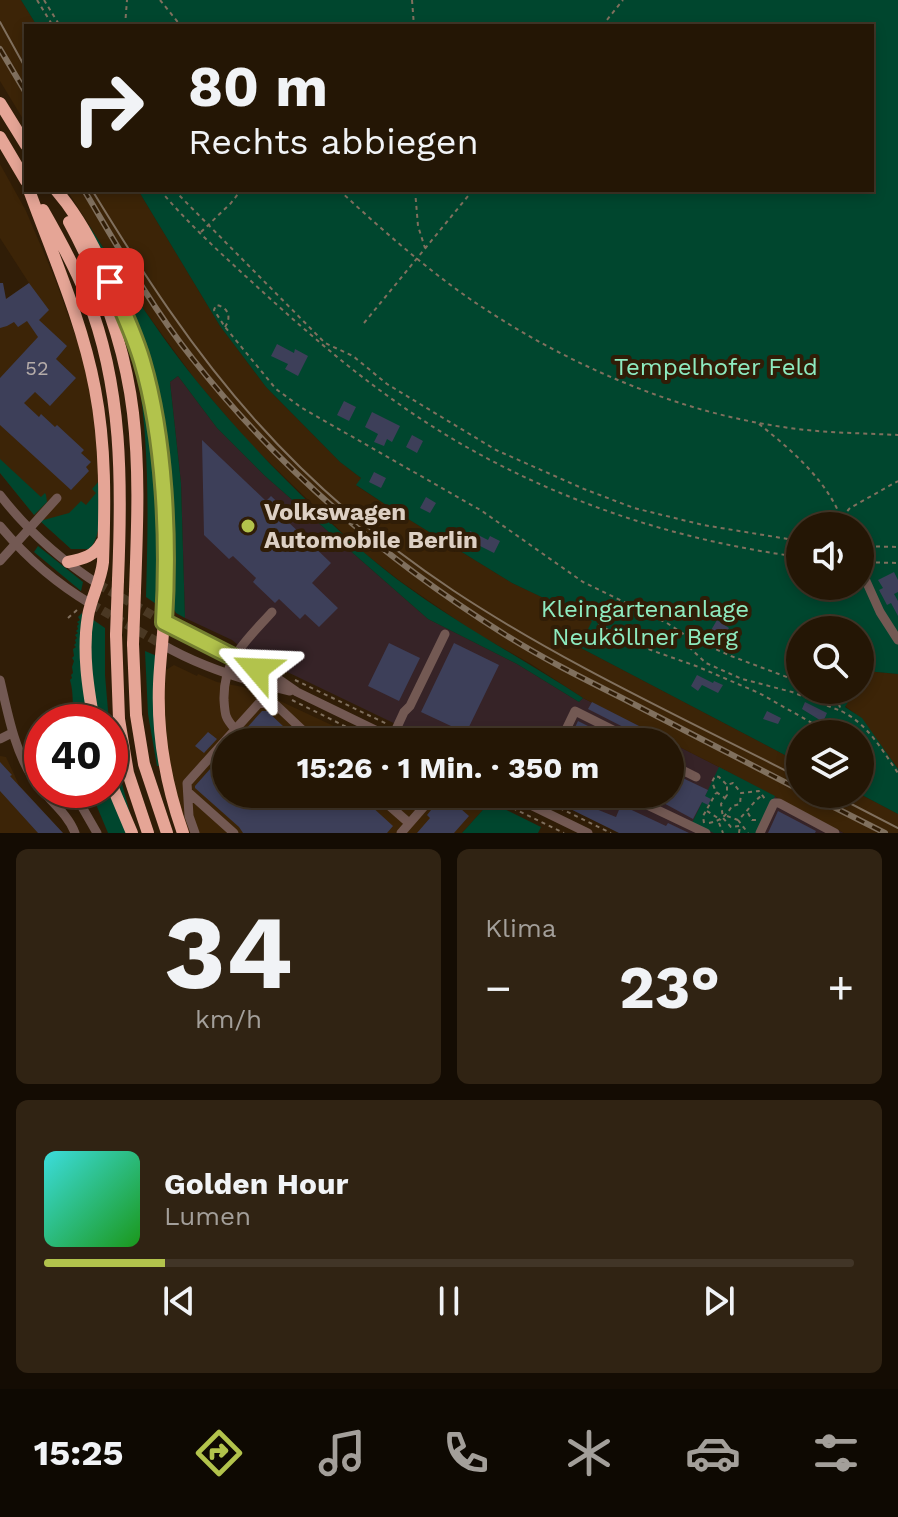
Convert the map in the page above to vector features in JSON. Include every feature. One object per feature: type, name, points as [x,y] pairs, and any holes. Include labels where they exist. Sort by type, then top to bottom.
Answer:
[{"type":"highway","points":[[0,103],[24,142]]},
{"type":"highway","points":[[0,137],[24,178]]},
{"type":"highway","points":[[31,192],[73,308],[92,376],[100,421],[104,471],[102,568],[87,624],[86,662],[92,704]]},
{"type":"highway","points":[[31,192],[87,296],[101,339],[116,420],[121,483],[116,635],[119,719],[128,773],[148,833]]},
{"type":"highway","points":[[55,192],[88,257],[114,323],[133,411],[137,517],[133,644],[136,715],[144,764],[167,833]]},
{"type":"highway","points":[[56,192],[95,248],[129,325],[154,413],[163,485],[166,552],[159,722],[164,766],[183,833]]},
{"type":"highway","points":[[68,562],[88,557],[99,548],[103,539]]},
{"type":"highway","points":[[121,808],[132,833]]},
{"type":"street","points":[[0,495],[29,528],[98,584]]},
{"type":"street","points":[[0,561],[57,498]]},
{"type":"street","points":[[0,526],[62,584],[91,604]]},
{"type":"street","points":[[874,596],[887,626],[898,640]]},
{"type":"street","points":[[234,728],[225,719],[226,672],[233,657],[272,612]]},
{"type":"street","points":[[164,622],[274,676],[292,694]]},
{"type":"street","points":[[887,626],[898,622]]},
{"type":"street","points":[[399,728],[445,634]]},
{"type":"street","points":[[163,645],[176,653],[376,728]]},
{"type":"street","points":[[0,680],[12,733],[25,766],[75,833]]},
{"type":"street","points":[[236,728],[259,703],[276,705],[300,728]]},
{"type":"street","points":[[567,728],[575,711],[609,728]]},
{"type":"street","points":[[0,739],[12,733]]},
{"type":"street","points":[[195,833],[189,816],[187,783],[212,755]]},
{"type":"street","points":[[684,771],[696,777]]},
{"type":"street","points":[[188,792],[234,833]]},
{"type":"street","points":[[760,833],[774,803],[779,803],[821,830],[835,833]]},
{"type":"street","points":[[83,808],[97,833]]},
{"type":"street","points":[[392,808],[409,823]]},
{"type":"street","points":[[401,833],[422,808]]},
{"type":"street","points":[[537,808],[588,833]]},
{"type":"street","points":[[663,808],[703,829]]},
{"type":"path","points":[[37,0],[52,24]]},
{"type":"path","points":[[44,0],[59,24]]},
{"type":"path","points":[[125,24],[127,0]]},
{"type":"path","points":[[160,0],[179,24]]},
{"type":"path","points":[[412,0],[414,24]]},
{"type":"path","points":[[604,24],[623,0]]},
{"type":"path","points":[[162,192],[200,233],[353,370],[416,416],[473,450],[541,484],[628,517],[677,533],[786,555]]},
{"type":"path","points":[[176,192],[325,343],[353,356],[387,384],[496,450],[634,508],[703,525],[786,539]]},
{"type":"path","points":[[200,233],[239,192]]},
{"type":"path","points":[[341,192],[418,259],[469,298],[524,333],[643,389],[692,406],[757,422],[818,431],[898,435]]},
{"type":"path","points":[[415,192],[418,226],[426,249]]},
{"type":"path","points":[[364,323],[471,192]]},
{"type":"path","points":[[225,327],[228,311],[216,305],[214,310],[225,327],[276,389],[302,408],[482,511],[583,582],[667,623],[688,637],[786,677]]},
{"type":"path","points":[[757,422],[780,440],[817,479],[832,497],[839,512]]},
{"type":"path","points":[[847,512],[898,481]]},
{"type":"path","points":[[874,546],[898,547]]},
{"type":"path","points":[[874,566],[898,563]]},
{"type":"path","points":[[68,618],[77,610]]},
{"type":"path","points":[[598,625],[648,649],[759,693],[807,720]]},
{"type":"path","points":[[688,637],[689,647],[706,663],[853,716],[898,773]]},
{"type":"path","points":[[696,666],[706,663]]},
{"type":"path","points":[[287,678],[297,680],[382,728]]},
{"type":"path","points":[[759,693],[760,685]]},
{"type":"path","points":[[292,694],[352,728]]},
{"type":"path","points":[[839,704],[841,711]]},
{"type":"path","points":[[723,833],[721,804],[725,798],[727,795],[727,785],[715,776],[712,782],[716,792],[725,798]]},
{"type":"path","points":[[716,792],[703,816],[703,829],[722,819],[732,806],[740,804],[741,793],[733,783],[727,785]]},
{"type":"path","points":[[741,793],[759,791],[774,803]]},
{"type":"path","points":[[722,819],[738,820],[762,796]]},
{"type":"path","points":[[513,808],[564,833]]},
{"type":"path","points":[[560,808],[611,833]]},
{"type":"path","points":[[706,810],[731,827],[740,826],[739,833]]},
{"type":"path","points":[[748,812],[752,820],[766,821]]},
{"type":"path","points":[[738,820],[748,833]]},
{"type":"shaded area","points":[[0,0],[21,0],[36,24],[24,24],[24,121],[0,81]]},
{"type":"shaded area","points":[[0,164],[26,211],[55,279],[90,383],[97,443],[97,537],[71,549],[34,515],[0,473],[0,303],[29,283],[0,238]]},
{"type":"shaded area","points":[[68,192],[139,192],[220,326],[266,387],[340,462],[361,478],[357,486],[512,583],[593,621],[579,647],[786,756],[786,802],[684,749],[684,728],[642,728],[583,698],[474,632],[400,581],[359,549],[250,444],[197,382],[134,296]]},
{"type":"shaded area","points":[[178,376],[217,428],[265,476],[428,619],[517,664],[579,702],[583,698],[642,728],[404,728],[248,653],[232,640],[185,618],[181,483],[170,382]]},
{"type":"shaded area","points":[[174,665],[197,676],[243,687],[338,728],[212,728],[212,808],[485,808],[462,833],[189,833],[183,821],[162,732],[166,670]]},
{"type":"shaded area","points":[[874,672],[898,674],[898,769],[874,736],[874,720],[863,720],[845,706],[874,704]]},
{"type":"shaded area","points":[[684,749],[786,803],[786,808],[796,808],[844,833],[620,833],[569,808],[684,808]]},
{"type":"shaded area","points":[[0,756],[6,757],[24,790],[24,808],[40,808],[63,833],[0,833]]},
{"type":"shaded area","points":[[874,801],[898,814],[898,833],[844,833],[797,808],[874,808]]},
{"type":"green space","name":"Tempelhofer Feld","points":[[21,0],[898,0],[898,674],[874,672],[874,616],[786,616],[786,704],[847,704],[845,707],[863,720],[786,720],[786,756],[579,647],[592,621],[512,583],[356,485],[361,478],[340,462],[266,387],[220,326],[139,192],[874,192],[874,24],[36,24]]},
{"type":"green space","points":[[88,224],[155,326],[199,384],[268,462],[319,512],[371,559],[420,596],[583,698],[579,702],[517,664],[428,619],[265,476],[217,428],[178,376],[170,382],[181,483],[185,618],[176,613],[170,602],[170,516],[123,298]]},
{"type":"green space","points":[[138,376],[151,433],[158,490],[159,606],[146,597],[146,458]]},
{"type":"green space","points":[[0,459],[41,497],[45,493],[47,502],[34,515],[0,473]]},
{"type":"green space","points":[[99,481],[100,516],[94,542],[90,549],[71,549],[40,521],[69,513],[81,501],[86,505],[96,493],[92,489]]},
{"type":"green space","points":[[38,546],[83,582],[81,591],[34,552]]},
{"type":"green space","points":[[82,613],[88,704],[73,704],[70,680],[78,617]]},
{"type":"green space","points":[[92,619],[105,628],[107,704],[95,704],[90,668]]},
{"type":"green space","points":[[145,651],[157,656],[159,766],[148,714]]},
{"type":"green space","name":"Tempelhofer Feld","points":[[874,735],[898,769],[898,814],[874,801]]},
{"type":"green space","points":[[719,767],[775,796],[757,833],[714,833],[692,823]]},
{"type":"green space","points":[[98,808],[116,808],[127,833],[108,833]]},
{"type":"green space","points":[[485,808],[502,808],[541,827],[538,833],[462,833]]},
{"type":"building","points":[[0,283],[3,283],[6,299],[29,283],[49,310],[39,320],[67,346],[56,359],[76,378],[50,406],[35,392],[24,403],[39,417],[41,414],[55,427],[57,425],[84,450],[81,453],[91,462],[86,467],[89,471],[71,490],[0,425],[0,378],[38,337],[27,321],[18,327],[14,322],[0,328]]},
{"type":"building","points":[[277,344],[308,356],[298,376],[285,369],[288,364],[271,356]]},
{"type":"building","points":[[344,401],[356,407],[349,421],[337,415]]},
{"type":"building","points":[[372,412],[400,426],[392,442],[387,439],[384,446],[374,442],[378,434],[365,427]]},
{"type":"building","points":[[412,435],[423,441],[417,453],[406,447]]},
{"type":"building","name":"Volkswagen Automobile Berlin","points":[[202,440],[266,501],[271,496],[288,512],[283,517],[331,563],[312,583],[338,608],[319,627],[305,614],[300,619],[279,599],[275,603],[253,582],[256,578],[233,556],[229,559],[204,535]]},
{"type":"building","points":[[374,472],[386,478],[381,488],[369,482]]},
{"type":"building","points":[[426,497],[436,503],[430,513],[420,508]]},
{"type":"building","points":[[470,531],[488,540],[490,536],[500,541],[494,553],[466,539]]},
{"type":"building","points":[[894,572],[898,580],[898,592],[894,594],[898,601],[898,616],[891,603],[887,605],[879,590],[883,588],[878,580]]},
{"type":"building","points":[[717,620],[729,628],[722,639],[710,632]]},
{"type":"building","points":[[389,643],[420,658],[399,701],[368,686]]},
{"type":"building","points":[[454,643],[499,665],[468,728],[455,728],[421,712]]},
{"type":"building","points":[[697,675],[723,685],[718,693],[702,685],[698,691],[691,686]]},
{"type":"building","points":[[592,702],[643,728],[625,728],[588,709]]},
{"type":"building","points":[[804,704],[809,704],[827,713],[824,720],[820,720],[802,709]]},
{"type":"building","points":[[262,711],[267,711],[285,728],[247,728]]},
{"type":"building","points":[[767,711],[781,718],[778,724],[763,719]]},
{"type":"building","points":[[578,721],[592,728],[575,728]]},
{"type":"building","points":[[208,732],[212,735],[212,744],[204,753],[195,746]]},
{"type":"building","points":[[0,762],[24,791],[24,808],[40,808],[63,833],[38,833],[0,791]]},
{"type":"building","points":[[212,767],[212,803],[195,786]]},
{"type":"building","points":[[684,779],[708,790],[705,796],[711,799],[708,805],[702,802],[693,819],[673,808],[684,808]]},
{"type":"building","points":[[218,808],[373,808],[393,826],[387,833],[243,833]]},
{"type":"building","points":[[433,808],[460,808],[469,816],[454,833],[417,833],[430,818],[427,815]]},
{"type":"building","points":[[568,808],[594,808],[616,817],[620,808],[627,808],[689,833],[619,833]]},
{"type":"building","points":[[778,811],[816,831],[815,833],[768,833]]},
{"type":"tunnel","points":[[98,584],[164,622]]},
{"type":"tunnel","points":[[91,604],[163,645]]},
{"type":"tram line","points":[[0,22],[24,65]]},
{"type":"tram line","points":[[93,192],[149,281],[234,395],[302,469],[375,533],[427,573],[538,642],[786,771]]},
{"type":"tram line","points":[[859,808],[898,828]]},
{"type":"railway","points":[[0,49],[24,90]]},
{"type":"railway","points":[[85,192],[135,276],[192,358],[261,438],[336,510],[418,575],[504,634],[786,783]]},
{"type":"railway","points":[[836,808],[885,833]]},
{"type":"place","name":"Volkswagen Automobile Berlin","points":[[248,526]]},
{"type":"route","points":[[110,282],[142,362],[154,413],[163,485],[166,552],[164,622],[257,669]]},
{"type":"park label","name":"Kleingartenanlage Neuköllner Berg","points":[[645,623]]}]
